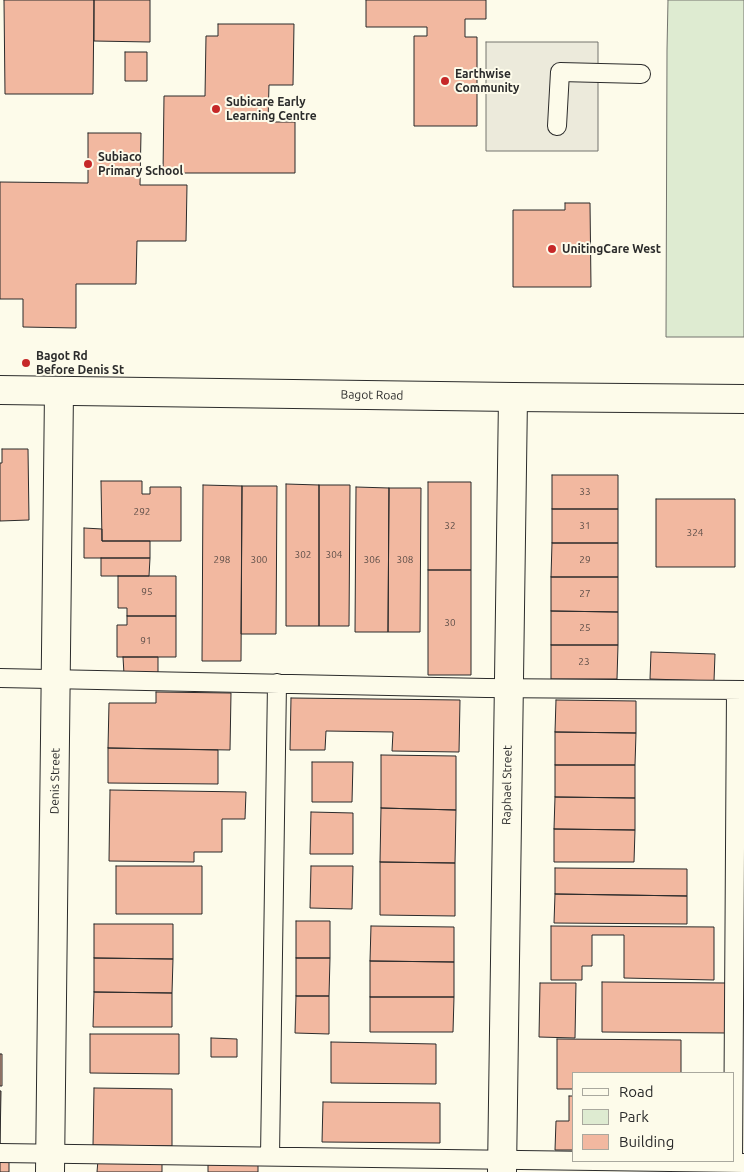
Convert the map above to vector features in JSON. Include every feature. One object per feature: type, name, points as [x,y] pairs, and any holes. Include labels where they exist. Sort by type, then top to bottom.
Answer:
[{"type":"street","name":"Bagot Road","points":[[0,390],[744,399]]},
{"type":"street","name":"Denis Street","points":[[50,1163],[58,391]]},
{"type":"street","name":"Raphael Street","points":[[502,1166],[513,397]]},
{"type":"lane","points":[[557,126],[560,72],[641,74]]},
{"type":"lane","points":[[0,678],[509,688],[740,690],[739,1163],[502,1166],[270,1156],[50,1163],[0,1153]]},
{"type":"lane","points":[[270,1156],[277,683]]},
{"type":"green space","points":[[668,0],[744,0],[744,337],[666,337]]},
{"type":"shaded area","points":[[486,42],[598,42],[598,151],[486,151]]},
{"type":"building","points":[[4,0],[94,0],[93,94],[5,94]]},
{"type":"building","points":[[94,0],[150,0],[150,42],[94,41]]},
{"type":"building","name":"Earthwise Community","points":[[366,0],[486,0],[486,19],[465,19],[465,37],[477,37],[477,126],[414,126],[414,36],[427,36],[427,27],[366,27]]},
{"type":"building","name":"Subicare Early Learning Centre","points":[[218,24],[294,24],[293,85],[269,85],[268,122],[295,122],[295,173],[163,173],[164,96],[205,96],[206,36],[218,36]]},
{"type":"building","points":[[125,52],[147,52],[147,81],[125,81]]},
{"type":"building","points":[[88,133],[141,133],[140,185],[187,185],[186,241],[137,241],[136,284],[76,284],[76,328],[23,327],[23,299],[0,299],[0,182],[88,183]]},
{"type":"building","name":"UnitingCare West","points":[[565,203],[590,203],[591,287],[513,287],[513,210],[565,210]]},
{"type":"building","points":[[2,449],[28,449],[29,520],[0,521],[0,463],[2,463]]},
{"type":"building","points":[[552,475],[618,475],[618,509],[552,509]]},
{"type":"building","points":[[101,481],[142,481],[142,494],[150,494],[150,487],[181,487],[181,541],[102,541]]},
{"type":"building","points":[[428,482],[471,482],[471,570],[428,570]]},
{"type":"building","points":[[286,484],[319,485],[319,626],[286,626]]},
{"type":"building","points":[[203,485],[242,486],[241,661],[202,661]]},
{"type":"building","points":[[319,485],[350,485],[349,626],[319,626]]},
{"type":"building","points":[[242,486],[277,486],[276,634],[241,634]]},
{"type":"building","points":[[356,487],[389,488],[388,632],[355,632]]},
{"type":"building","points":[[389,488],[421,488],[420,632],[388,632]]},
{"type":"building","points":[[656,499],[735,499],[735,567],[656,567]]},
{"type":"building","points":[[552,509],[618,509],[618,543],[552,543]]},
{"type":"building","points":[[84,528],[102,529],[102,541],[150,541],[150,558],[84,558]]},
{"type":"building","points":[[552,543],[618,543],[618,577],[551,577]]},
{"type":"building","points":[[101,558],[150,558],[149,576],[101,576]]},
{"type":"building","points":[[428,570],[471,570],[471,675],[428,675]]},
{"type":"building","points":[[118,576],[176,576],[176,616],[127,616],[127,608],[118,608]]},
{"type":"building","points":[[551,577],[618,577],[618,612],[551,611]]},
{"type":"building","points":[[551,611],[618,612],[618,645],[551,645]]},
{"type":"building","points":[[127,616],[176,616],[176,657],[117,657],[117,625],[127,625]]},
{"type":"building","points":[[551,645],[618,645],[617,679],[551,679]]},
{"type":"building","points":[[651,652],[715,654],[714,681],[650,679]]},
{"type":"building","points":[[123,657],[158,657],[158,674],[124,674]]},
{"type":"building","points":[[156,692],[231,693],[230,750],[108,748],[109,703],[156,703]]},
{"type":"building","points":[[291,698],[460,700],[459,752],[392,751],[393,732],[326,731],[325,750],[290,750]]},
{"type":"building","points":[[556,700],[636,701],[636,733],[555,732]]},
{"type":"building","points":[[555,732],[636,733],[635,765],[555,765]]},
{"type":"building","points":[[108,748],[218,750],[218,784],[108,783]]},
{"type":"building","points":[[381,755],[456,756],[456,810],[381,808]]},
{"type":"building","points":[[312,762],[353,762],[352,802],[312,802]]},
{"type":"building","points":[[555,765],[635,765],[635,798],[555,797]]},
{"type":"building","points":[[110,790],[246,792],[245,819],[222,819],[222,852],[194,852],[194,862],[109,861]]},
{"type":"building","points":[[555,797],[635,798],[635,830],[554,829]]},
{"type":"building","points":[[381,808],[456,810],[455,863],[380,862]]},
{"type":"building","points":[[311,812],[353,813],[353,854],[310,854]]},
{"type":"building","points":[[554,829],[635,830],[634,862],[554,862]]},
{"type":"building","points":[[380,862],[455,863],[455,916],[380,915]]},
{"type":"building","points":[[116,866],[202,866],[202,914],[116,914]]},
{"type":"building","points":[[311,866],[353,866],[352,909],[310,908]]},
{"type":"building","points":[[555,868],[687,869],[687,896],[555,894]]},
{"type":"building","points":[[555,894],[687,896],[687,924],[554,923]]},
{"type":"building","points":[[296,921],[330,921],[330,958],[296,958]]},
{"type":"building","points":[[94,924],[173,924],[173,959],[94,958]]},
{"type":"building","points":[[371,926],[454,927],[454,962],[370,961]]},
{"type":"building","points":[[551,926],[714,927],[714,980],[624,978],[624,935],[592,935],[592,966],[582,966],[582,980],[551,980]]},
{"type":"building","points":[[94,958],[173,959],[172,993],[94,992]]},
{"type":"building","points":[[296,958],[330,958],[329,996],[296,996]]},
{"type":"building","points":[[370,961],[454,962],[454,997],[370,997]]},
{"type":"building","points":[[602,982],[726,983],[726,1033],[602,1032]]},
{"type":"building","points":[[540,983],[576,983],[575,1038],[539,1037]]},
{"type":"building","points":[[94,992],[172,993],[172,1027],[93,1027]]},
{"type":"building","points":[[296,996],[329,996],[329,1034],[295,1033]]},
{"type":"building","points":[[370,997],[454,997],[453,1032],[370,1032]]},
{"type":"building","points":[[90,1034],[179,1034],[179,1074],[90,1073]]},
{"type":"building","points":[[211,1038],[237,1039],[237,1057],[211,1057]]},
{"type":"building","points":[[557,1039],[681,1040],[681,1072],[572,1072],[572,1089],[557,1089]]},
{"type":"building","points":[[331,1042],[436,1044],[436,1084],[331,1083]]},
{"type":"building","points":[[0,1054],[2,1054],[2,1086],[0,1086]]},
{"type":"building","points":[[94,1088],[172,1089],[172,1146],[93,1145]]},
{"type":"building","points":[[0,1091],[1,1091],[0,1144]]},
{"type":"building","points":[[569,1096],[572,1096],[572,1150],[555,1150],[556,1121],[569,1121]]},
{"type":"building","points":[[323,1102],[440,1103],[440,1143],[322,1142]]},
{"type":"building","points":[[0,1158],[9,1158],[9,1172],[0,1172]]},
{"type":"building","points":[[98,1160],[162,1160],[162,1172],[97,1172]]},
{"type":"building","points":[[208,1164],[258,1165],[258,1172],[208,1172]]},
{"type":"place","name":"Earthwise Community","points":[[445,81]]},
{"type":"place","name":"Subicare Early Learning Centre","points":[[216,109]]},
{"type":"place","name":"Subiaco Primary School","points":[[88,164]]},
{"type":"place","name":"UnitingCare West","points":[[552,249]]},
{"type":"place","name":"Bagot Rd Before Denis St","points":[[26,363]]}]
